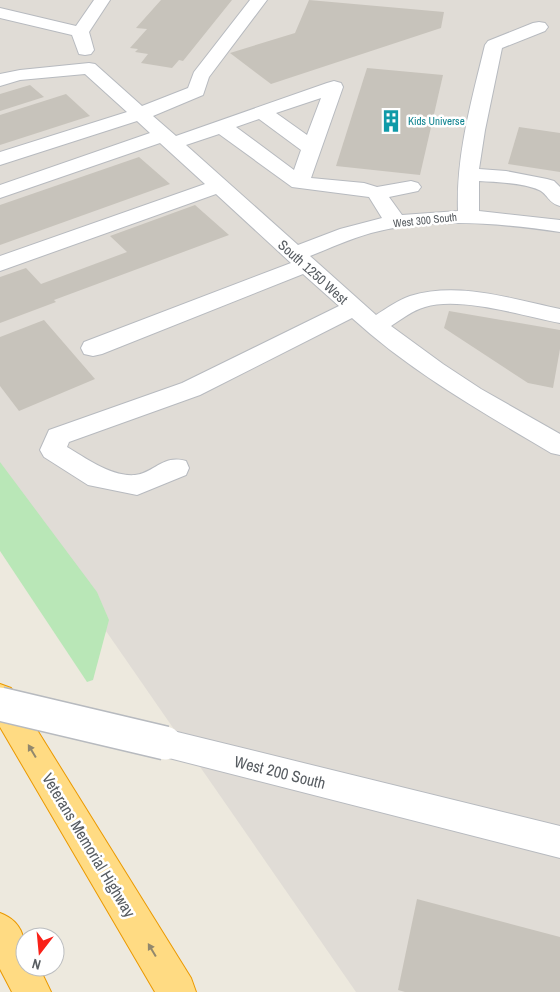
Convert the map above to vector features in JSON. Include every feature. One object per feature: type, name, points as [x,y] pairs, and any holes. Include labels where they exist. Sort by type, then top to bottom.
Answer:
[{"type":"highway","name":"Veterans Memorial Highway","points":[[0,698],[177,992]]},
{"type":"highway","points":[[0,931],[32,992]]},
{"type":"street","points":[[0,80],[20,75],[89,68],[80,32],[102,0]]},
{"type":"street","points":[[0,159],[140,114],[196,91],[200,76],[258,0]]},
{"type":"street","points":[[0,13],[80,32]]},
{"type":"street","points":[[469,216],[466,192],[494,45],[539,27]]},
{"type":"street","name":"South 1250 West","points":[[89,68],[374,326],[472,395],[560,446]]},
{"type":"street","points":[[0,192],[167,139],[221,126],[334,87],[299,183]]},
{"type":"street","points":[[262,112],[312,148]]},
{"type":"street","points":[[221,126],[299,183],[364,189],[376,193],[411,187]]},
{"type":"street","points":[[469,174],[506,177],[547,185],[560,200],[557,226]]},
{"type":"street","points":[[0,264],[218,186]]},
{"type":"street","points":[[376,193],[396,222]]},
{"type":"street","name":"West 300 South","points":[[94,348],[299,260],[341,236],[396,222],[439,216],[505,218],[557,226]]},
{"type":"street","points":[[374,326],[417,301],[436,296],[472,300],[560,316]]},
{"type":"street","points":[[176,468],[137,485],[98,478],[53,450],[58,436],[191,389],[354,308]]},
{"type":"street","name":"West 200 South","points":[[0,704],[166,743],[560,842]]},
{"type":"shaded area","points":[[0,0],[560,0],[560,992],[356,992],[0,478]]},
{"type":"green space","points":[[0,462],[97,592],[109,620],[93,680],[87,682],[0,551]]},
{"type":"building","points":[[161,0],[232,0],[183,61],[179,60],[172,68],[141,63],[148,54],[135,52],[138,49],[130,48],[147,29],[136,28]]},
{"type":"building","points":[[309,0],[444,12],[441,28],[271,84],[230,53],[295,33]]},
{"type":"building","name":"Kids Universe","points":[[367,68],[443,75],[420,175],[336,166]]},
{"type":"building","points":[[30,85],[44,97],[0,111],[0,94]]},
{"type":"building","points":[[66,94],[90,116],[0,145],[0,115]]},
{"type":"building","points":[[519,127],[560,133],[560,172],[508,164]]},
{"type":"building","points":[[139,157],[170,184],[0,245],[0,205]]},
{"type":"building","points":[[195,205],[229,235],[54,300],[56,302],[0,323],[0,277],[26,268],[41,284],[127,252],[110,236]]},
{"type":"building","points":[[449,311],[560,330],[560,349],[553,388],[528,383],[444,328]]},
{"type":"building","points":[[44,320],[95,379],[19,411],[0,386],[0,337]]},
{"type":"building","points":[[417,899],[560,937],[560,992],[405,992],[398,990]]},
{"type":"place","name":"Kids Universe","points":[[391,121]]}]
